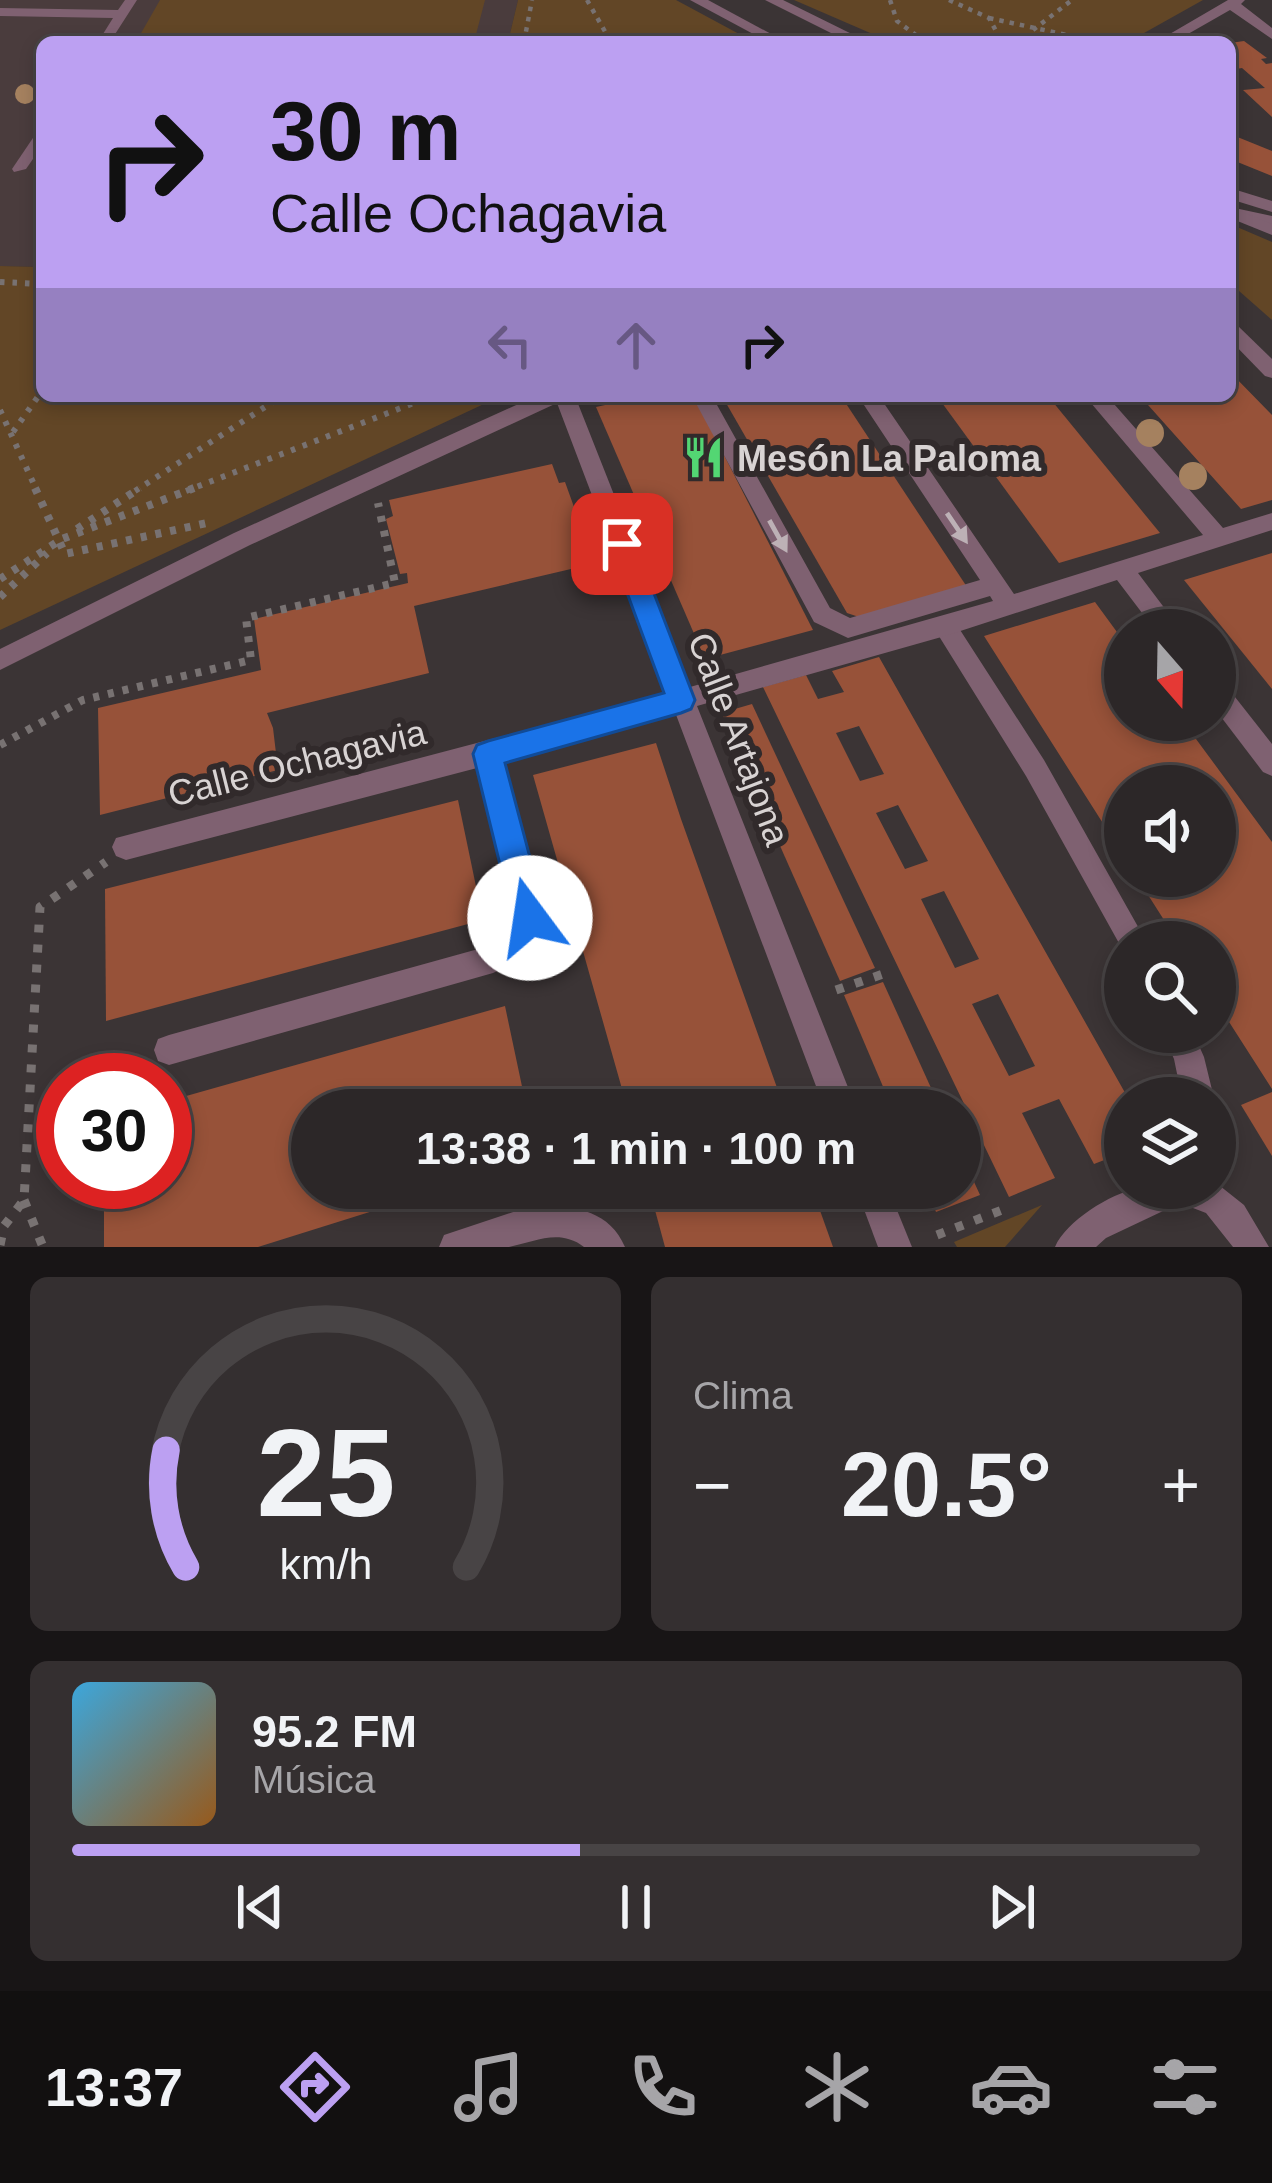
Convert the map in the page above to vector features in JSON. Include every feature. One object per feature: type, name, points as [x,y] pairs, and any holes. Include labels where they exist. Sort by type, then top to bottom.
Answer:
[{"type":"street","points":[[697,0],[767,36]]},
{"type":"street","points":[[772,0],[848,36]]},
{"type":"street","points":[[1173,36],[1234,2],[1272,35]]},
{"type":"street","points":[[751,28],[746,16],[756,10],[794,12]]},
{"type":"street","points":[[1236,195],[1272,207]]},
{"type":"street","points":[[1236,213],[1272,221]]},
{"type":"street","points":[[1236,215],[1272,230]]},
{"type":"street","points":[[1236,335],[1272,371]]},
{"type":"street","points":[[0,660],[242,538],[541,402]]},
{"type":"street","name":"Calle Artajona","points":[[568,402],[833,1089]]},
{"type":"street","points":[[705,402],[822,615],[848,628],[1120,567],[1272,521]]},
{"type":"street","points":[[872,402],[1002,595]]},
{"type":"street","points":[[1100,402],[1218,537]]},
{"type":"street","points":[[1120,567],[1153,609]]},
{"type":"street","name":"Calle Ochagavia","points":[[126,847],[488,754],[945,626],[1002,595]]},
{"type":"street","points":[[945,626],[1035,768],[1119,921]]},
{"type":"street","points":[[1236,717],[1272,764]]},
{"type":"street","points":[[169,1050],[493,958],[518,946],[530,918],[488,754]]},
{"type":"street","points":[[880,1209],[895,1247]]},
{"type":"street","points":[[1072,1247],[1094,1226],[1139,1209]]},
{"type":"street","points":[[1228,1209],[1252,1247]]},
{"type":"street","points":[[456,1247],[543,1220],[586,1226],[608,1247]]},
{"type":"lane","points":[[108,36],[131,0]]},
{"type":"lane","points":[[0,12],[122,14]]},
{"type":"lane","points":[[20,169],[36,144]]},
{"type":"path","points":[[525,36],[532,0]]},
{"type":"path","points":[[587,0],[608,36]]},
{"type":"path","points":[[890,0],[897,21],[917,36]]},
{"type":"path","points":[[949,0],[989,18],[1062,36]]},
{"type":"path","points":[[1032,31],[1072,0]]},
{"type":"path","points":[[989,18],[999,36]]},
{"type":"path","points":[[0,282],[36,284]]},
{"type":"path","points":[[13,432],[36,399]]},
{"type":"path","points":[[0,579],[273,402]]},
{"type":"path","points":[[0,597],[62,538],[416,402]]},
{"type":"path","points":[[0,410],[62,538],[65,554],[211,522],[235,523],[242,538]]},
{"type":"path","points":[[0,745],[83,700],[251,660],[246,618],[395,583],[377,502]]},
{"type":"path","points":[[43,1247],[41,1232],[24,1200],[40,907],[126,847]]},
{"type":"path","points":[[836,990],[889,972]]},
{"type":"path","points":[[0,1245],[4,1226],[24,1200]]},
{"type":"path","points":[[937,1235],[1002,1210]]},
{"type":"shaded area","points":[[0,0],[518,0],[509,36],[36,36],[36,267],[0,266]]},
{"type":"shaded area","points":[[160,0],[485,0],[476,36],[139,36]]},
{"type":"shaded area","points":[[518,0],[676,0],[743,36],[509,36]]},
{"type":"shaded area","points":[[794,0],[1203,0],[1139,36],[877,36]]},
{"type":"shaded area","points":[[1236,227],[1272,242],[1272,320],[1236,288]]},
{"type":"shaded area","points":[[0,266],[36,267],[36,402],[488,402],[0,630]]},
{"type":"shaded area","points":[[1042,1205],[1005,1247],[957,1247],[954,1242]]},
{"type":"building","points":[[1244,41],[1267,58],[1261,59],[1266,64],[1272,63],[1272,117],[1243,90],[1265,88],[1242,68],[1236,69],[1236,42]]},
{"type":"building","points":[[1236,136],[1272,151],[1272,176],[1236,161]]},
{"type":"building","points":[[1236,378],[1272,415],[1272,500],[1241,509],[1145,402],[1236,402]]},
{"type":"building","points":[[619,402],[697,402],[813,630],[705,659],[596,407]]},
{"type":"building","points":[[725,402],[845,402],[967,587],[859,617],[847,613]]},
{"type":"building","points":[[941,402],[1053,402],[1160,533],[1059,563]]},
{"type":"building","points":[[552,464],[559,483],[565,482],[587,543],[580,544],[588,565],[414,606],[429,673],[267,713],[278,770],[100,815],[98,708],[261,670],[254,619],[408,583],[407,573],[400,574],[386,519],[393,516],[389,500]]},
{"type":"building","points":[[1272,553],[1272,689],[1236,644],[1236,609],[1207,609],[1184,580]]},
{"type":"building","points":[[1095,602],[1104,614],[1104,741],[1197,741],[1215,765],[1104,765],[1104,825],[984,636]]},
{"type":"building","points":[[879,657],[1116,1077],[1104,1077],[1104,1160],[1094,1164],[1059,1099],[1022,1113],[1055,1178],[1009,1197],[981,1139],[981,1089],[957,1089],[763,687],[806,675],[818,699],[844,692],[832,671]],"holes":[[[859,726],[884,774],[860,781],[836,733]],[[898,805],[928,861],[905,869],[876,813]],[[944,891],[979,959],[955,968],[921,899]],[[998,994],[1035,1066],[1009,1076],[972,1004]]]},
{"type":"building","points":[[752,704],[875,968],[840,981],[721,713]]},
{"type":"building","points":[[656,743],[777,1089],[622,1089],[533,775]]},
{"type":"building","points":[[1236,793],[1272,842],[1272,1089],[1236,1033],[1236,921],[1165,921],[1149,897],[1236,897]]},
{"type":"building","points":[[458,800],[483,920],[106,1021],[105,889]]},
{"type":"building","points":[[883,982],[931,1089],[884,1089],[844,995]]},
{"type":"building","points":[[505,1006],[523,1089],[291,1089],[291,1209],[379,1209],[258,1247],[104,1247],[104,1209],[192,1209],[192,1094]]},
{"type":"building","points":[[1272,1092],[1272,1156],[1241,1105]]},
{"type":"building","points":[[655,1209],[819,1209],[833,1247],[665,1247]]},
{"type":"place","name":"Mesón La Paloma","points":[[703,458]]},
{"type":"route","points":[[530,918],[488,754],[681,700],[622,544]]}]
